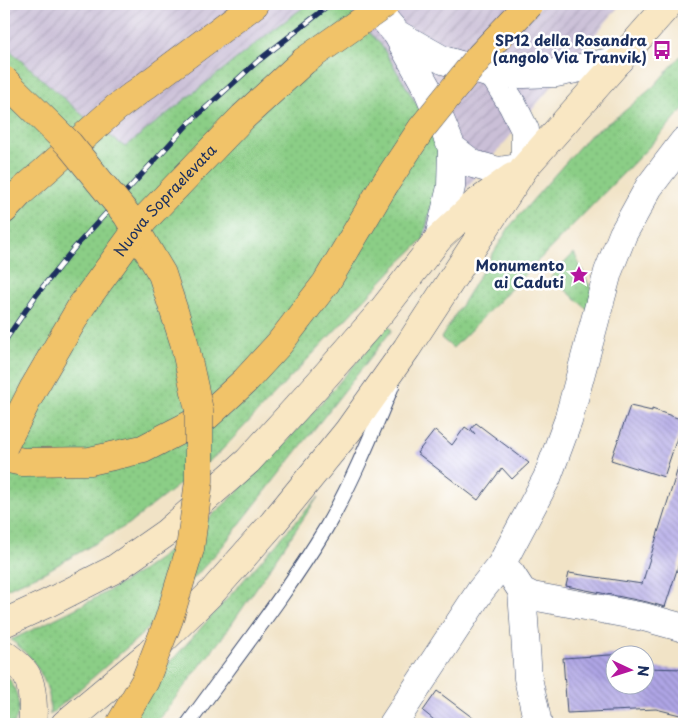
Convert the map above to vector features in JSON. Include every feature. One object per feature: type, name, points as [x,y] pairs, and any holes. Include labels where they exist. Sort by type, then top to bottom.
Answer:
[{"type":"highway","points":[[4,210],[20,193],[116,108],[255,4]]},
{"type":"highway","name":"Nuova Sopraelevata","points":[[4,446],[33,389],[82,305],[144,220],[243,118],[304,61],[385,4]]},
{"type":"highway","points":[[4,458],[23,462],[90,462],[143,449],[207,416],[245,381],[280,344],[326,283],[383,188],[422,128],[480,56],[529,4]]},
{"type":"highway","points":[[4,80],[69,144],[127,215],[162,274],[184,342],[198,410],[199,482],[190,549],[170,619],[145,681],[120,724]]},
{"type":"main road","points":[[65,724],[149,654],[213,591],[273,523],[348,431],[407,348],[525,167],[669,4]]},
{"type":"main road","points":[[4,623],[113,570],[166,533],[248,461],[381,312],[439,238],[476,202],[525,167]]},
{"type":"main road","points":[[4,654],[11,658],[27,676],[34,710],[32,724]]},
{"type":"street","points":[[371,4],[397,34],[426,88],[452,148],[451,187],[439,238]]},
{"type":"street","points":[[397,34],[443,60],[494,76],[556,73],[620,60]]},
{"type":"street","points":[[452,148],[473,164],[498,171],[525,167],[525,130],[512,104],[494,76]]},
{"type":"street","points":[[393,724],[481,590],[501,565],[546,478],[568,421],[608,272],[623,234],[650,187],[684,141]]},
{"type":"street","points":[[501,565],[511,574],[522,591],[528,678],[538,724]]},
{"type":"street","points":[[522,591],[532,596],[644,617],[684,628]]},
{"type":"lane","points":[[188,724],[273,606],[326,527],[366,449],[407,348]]},
{"type":"shaded area","points":[[4,4],[308,4],[125,147],[88,120],[4,45]]},
{"type":"shaded area","points":[[343,4],[621,4],[423,240],[435,190],[381,45]]},
{"type":"green space","points":[[308,4],[343,4],[381,45],[435,135],[440,159],[423,240],[396,266],[219,453],[129,524],[45,572],[4,590],[4,45],[88,120],[125,147]]},
{"type":"green space","points":[[684,52],[684,108],[650,146],[453,348],[441,338],[510,226],[588,137],[621,114],[653,87]]},
{"type":"green space","points":[[574,253],[594,295],[588,310],[551,277]]},
{"type":"green space","points":[[388,326],[392,330],[221,548],[147,630],[50,715],[49,695],[40,671],[30,657],[11,640],[124,582],[160,558],[192,533],[252,478]]},
{"type":"green space","points":[[318,497],[225,634],[155,724],[101,724],[174,658]]},
{"type":"green space","points":[[4,673],[9,678],[17,697],[18,710],[14,724],[4,724]]},
{"type":"building","points":[[630,406],[652,411],[652,409],[683,420],[664,477],[611,460]]},
{"type":"building","points":[[476,423],[529,463],[512,479],[502,468],[478,500],[417,453],[435,430],[452,445],[465,427],[475,434],[471,429]]},
{"type":"building","points":[[679,465],[684,466],[684,548],[665,607],[566,586],[569,573],[642,584]]},
{"type":"building","points":[[606,655],[606,696],[656,696],[656,668],[684,669],[684,716],[656,709],[567,713],[563,658]]},
{"type":"building","points":[[437,691],[481,724],[439,724],[423,711]]},
{"type":"railway","points":[[4,342],[37,294],[76,246],[189,123],[258,61],[331,4]]},
{"type":"place","name":"SP12 della Rosandra (angolo Via Tranvik)","points":[[662,50]]},
{"type":"place","name":"Monumento ai Caduti","points":[[579,275]]}]
